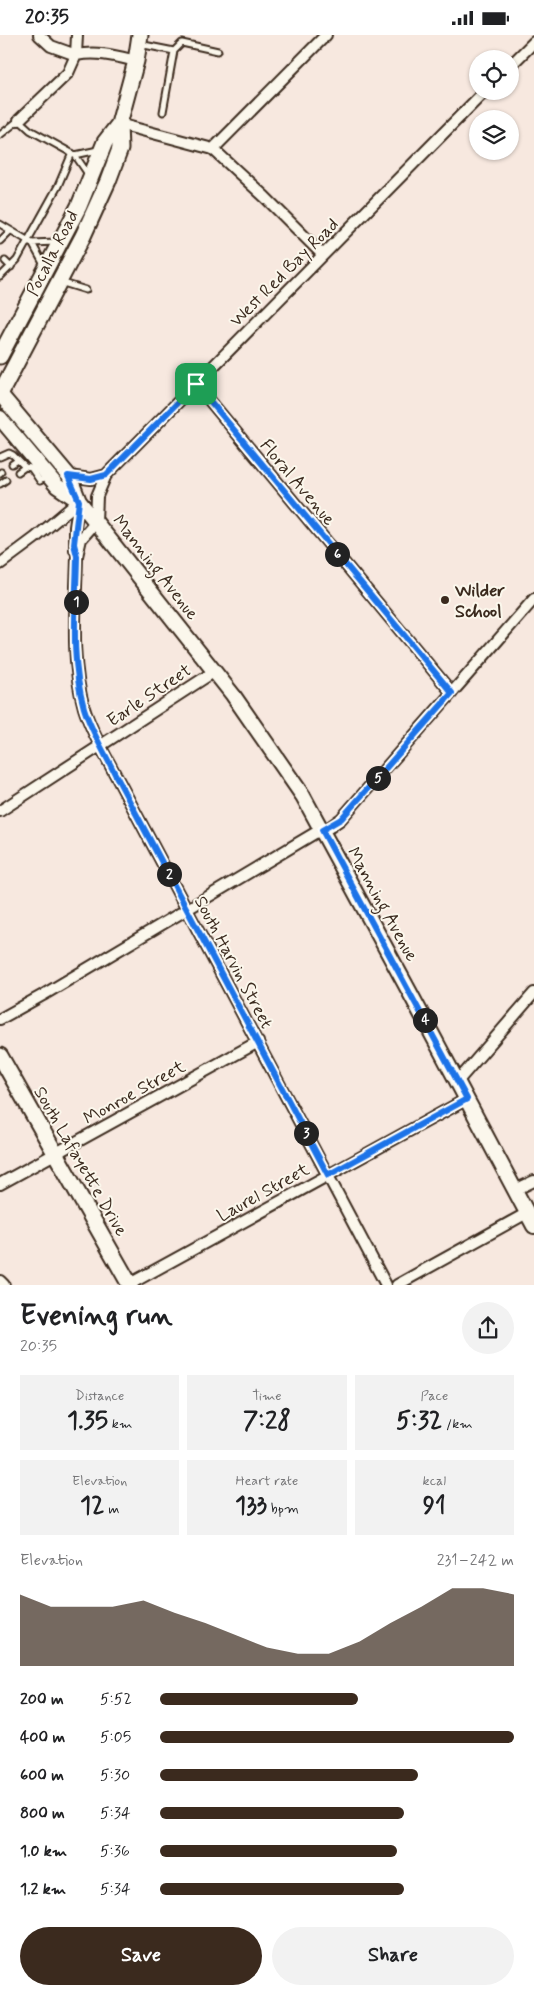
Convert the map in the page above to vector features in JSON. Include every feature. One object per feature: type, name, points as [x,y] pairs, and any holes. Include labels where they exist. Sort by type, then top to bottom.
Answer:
[{"type":"main road","name":"Pocalla Road","points":[[0,394],[95,211],[120,149],[119,124],[140,39]]},
{"type":"main road","name":"Pocalla Road","points":[[0,356],[61,241],[91,179],[105,142],[119,124]]},
{"type":"main road","name":"Manning Avenue","points":[[0,394],[68,476],[79,501]]},
{"type":"main road","name":"Manning Avenue","points":[[0,418],[18,451],[48,475],[57,486],[79,501],[96,521],[215,671],[262,735],[322,830],[534,1226]]},
{"type":"main road","name":"South Lafayette Drive","points":[[0,1056],[129,1285]]},
{"type":"street","points":[[39,35],[51,46],[76,55],[91,52],[136,61]]},
{"type":"street","points":[[20,120],[68,73],[76,55],[77,35]]},
{"type":"street","points":[[213,149],[326,35]]},
{"type":"street","points":[[519,56],[533,41]]},
{"type":"street","name":"West Red Bay Road","points":[[96,521],[98,496],[106,475],[476,100]]},
{"type":"street","points":[[119,124],[213,149],[266,197],[323,255]]},
{"type":"street","name":"Floral Avenue","points":[[196,384],[452,693]]},
{"type":"street","points":[[68,476],[91,479],[106,475]]},
{"type":"street","points":[[0,564],[79,501]]},
{"type":"street","name":"South Harvin Street","points":[[77,556],[74,544],[79,501]]},
{"type":"street","name":"South Harvin Street","points":[[96,521],[81,539],[77,556],[76,665],[79,690],[85,711],[101,746],[386,1285]]},
{"type":"street","points":[[0,1019],[341,819],[534,599]]},
{"type":"street","name":"Earle Street","points":[[0,811],[215,671]]},
{"type":"street","points":[[458,1082],[534,993]]},
{"type":"street","name":"Monroe Street","points":[[0,1184],[258,1042]]},
{"type":"street","name":"Laurel Street","points":[[129,1285],[467,1099]]},
{"type":"street","points":[[515,1190],[534,1181]]},
{"type":"street","points":[[397,1285],[527,1213]]},
{"type":"street","points":[[0,1281],[4,1285]]},
{"type":"lane","points":[[140,39],[174,51]]},
{"type":"lane","points":[[164,112],[174,51],[182,43],[218,51]]},
{"type":"lane","points":[[0,135],[20,120],[30,130],[73,154],[91,179]]},
{"type":"lane","points":[[73,154],[89,153],[103,148]]},
{"type":"lane","points":[[0,276],[17,261],[30,242],[73,154]]},
{"type":"lane","points":[[0,224],[30,242],[46,269]]},
{"type":"lane","points":[[0,241],[10,231]]},
{"type":"lane","points":[[30,242],[61,241]]},
{"type":"lane","points":[[5,261],[11,267]]},
{"type":"lane","points":[[59,281],[86,290]]},
{"type":"lane","points":[[0,457],[18,451],[18,460],[25,467],[31,468],[40,481],[48,475]]},
{"type":"lane","points":[[12,465],[18,460]]},
{"type":"lane","points":[[18,472],[25,467]]},
{"type":"lane","points":[[0,484],[6,480]]},
{"type":"place","name":"Wilder School","points":[[445,600]]},
{"type":"route","points":[[196,384],[452,693],[341,819],[322,830],[467,1099],[328,1175],[115,774],[89,721],[79,690],[75,649],[77,556],[74,544],[79,501],[68,476],[95,479],[106,475],[196,384]]}]
